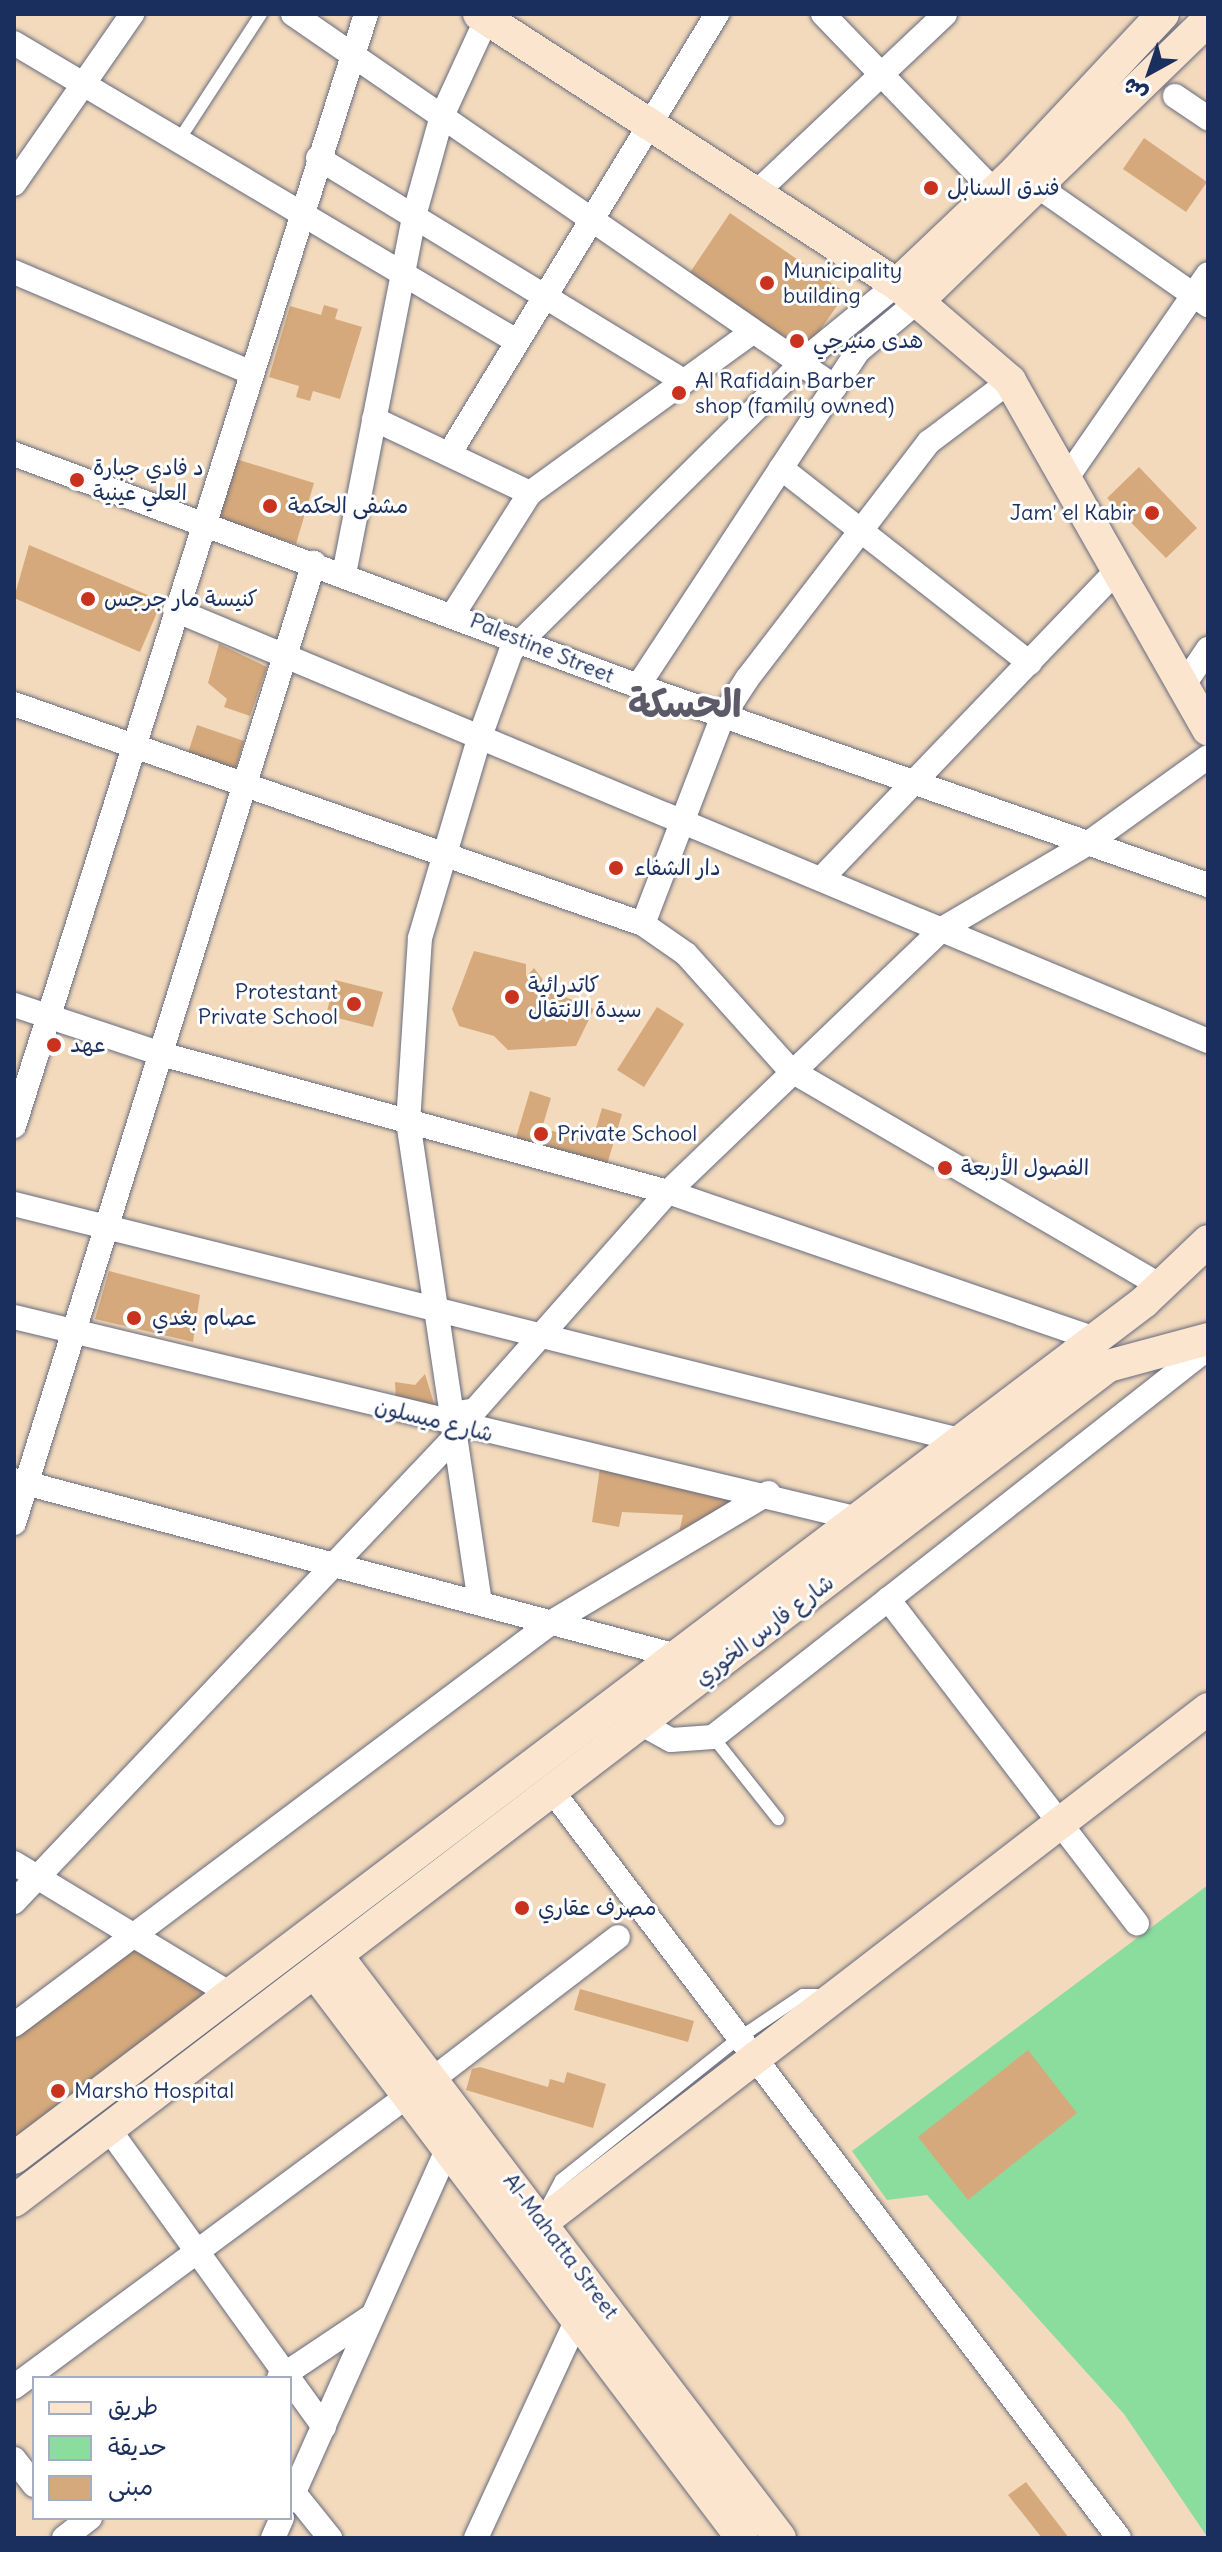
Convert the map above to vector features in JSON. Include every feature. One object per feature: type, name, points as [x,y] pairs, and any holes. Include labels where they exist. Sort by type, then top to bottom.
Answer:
[{"type":"street","points":[[14,184],[132,14]]},
{"type":"street","points":[[293,14],[590,215],[750,334],[835,387]]},
{"type":"street","points":[[14,1126],[202,522],[366,14]]},
{"type":"street","points":[[451,451],[513,339],[646,122],[717,14]]},
{"type":"street","points":[[823,14],[882,74],[1015,183],[1201,300]]},
{"type":"street","points":[[756,193],[945,14]]},
{"type":"street","points":[[638,686],[858,351],[907,292],[1015,183],[1163,14]]},
{"type":"street","points":[[344,574],[414,216],[442,116],[485,16],[907,292],[1010,381],[1208,730]]},
{"type":"street","points":[[1015,183],[1208,20]]},
{"type":"street","points":[[14,43],[402,269],[513,339]]},
{"type":"street","points":[[1175,96],[1208,118]]},
{"type":"street","points":[[318,158],[684,381]]},
{"type":"street","points":[[14,272],[250,372]]},
{"type":"street","points":[[1066,479],[1201,300],[1208,274]]},
{"type":"street","points":[[480,1603],[408,1123],[416,960],[479,739],[511,651],[801,366],[907,292]]},
{"type":"street","points":[[454,613],[530,493],[750,334]]},
{"type":"street","points":[[643,924],[723,716],[857,527],[929,442],[1010,381]]},
{"type":"street","points":[[374,419],[451,451],[530,493]]},
{"type":"street","name":"Palestine Street","points":[[14,454],[524,639],[638,686],[1208,885]]},
{"type":"street","points":[[781,468],[1030,663]]},
{"type":"street","points":[[14,1523],[20,1481],[74,1331],[314,563]]},
{"type":"street","points":[[823,877],[919,783],[1117,570]]},
{"type":"street","points":[[175,610],[479,739],[684,817],[1208,1041]]},
{"type":"street","points":[[1183,686],[1208,649]]},
{"type":"street","points":[[14,704],[643,924],[686,954],[790,1070],[1161,1286]]},
{"type":"street","points":[[14,1902],[335,1565],[453,1425],[475,1410],[668,1192],[790,1070],[942,929],[1090,842],[1208,757]]},
{"type":"street","points":[[14,1005],[161,1054],[668,1192],[1095,1339]]},
{"type":"street","points":[[14,1204],[436,1305],[959,1440]]},
{"type":"street","points":[[14,2158],[673,1655],[1095,1339],[1161,1286],[1208,1241]]},
{"type":"street","name":"شارع ميسلون","points":[[14,1317],[453,1425],[768,1493],[855,1518]]},
{"type":"street","name":"شارع فارس الخوري","points":[[14,2201],[1108,1366],[1208,1339]]},
{"type":"street","points":[[642,1724],[671,1740],[713,1737],[1208,1348]]},
{"type":"street","points":[[20,1481],[673,1655]]},
{"type":"street","points":[[14,2025],[552,1622],[768,1493]]},
{"type":"street","points":[[888,1599],[1137,1923]]},
{"type":"street","points":[[530,2230],[746,2047],[832,1995],[1058,1820],[1208,1709]]},
{"type":"street","points":[[553,1792],[1119,2538]]},
{"type":"street","points":[[14,1863],[230,1994]]},
{"type":"street","points":[[14,2387],[618,1937]]},
{"type":"street","name":"Al-Mahatta Street","points":[[327,1965],[530,2230],[780,2538]]},
{"type":"street","name":"Al-Mahatta Street","points":[[420,2087],[447,2150],[530,2230],[576,2322],[742,2538]]},
{"type":"street","points":[[108,2128],[285,2376]]},
{"type":"street","points":[[330,2538],[292,2497],[447,2150]]},
{"type":"street","points":[[287,2376],[373,2315]]},
{"type":"street","points":[[476,2538],[576,2322]]},
{"type":"street","points":[[292,2385],[324,2427]]},
{"type":"street","points":[[14,2459],[32,2482]]},
{"type":"lane","points":[[179,140],[261,14]]},
{"type":"lane","points":[[713,1737],[778,1819]]},
{"type":"green space","points":[[1208,1885],[1208,2538],[1124,2414],[927,2195],[887,2200],[852,2151]]},
{"type":"building","points":[[1144,138],[1207,182],[1186,212],[1123,169]]},
{"type":"building","name":"Municipality building","points":[[730,213],[846,293],[804,353],[689,274]]},
{"type":"building","points":[[324,305],[338,309],[335,319],[362,327],[340,399],[313,391],[310,401],[296,397],[299,386],[269,377],[290,306],[321,315]]},
{"type":"building","points":[[236,459],[314,483],[296,544],[218,520]]},
{"type":"building","name":"Jam' el Kabir","points":[[1139,467],[1197,528],[1166,558],[1107,498]]},
{"type":"building","name":"كنيسة مار جرجس","points":[[29,545],[162,601],[140,652],[14,598]]},
{"type":"building","points":[[219,644],[267,667],[250,716],[224,707],[227,699],[208,683]]},
{"type":"building","points":[[197,725],[244,741],[235,770],[187,756]]},
{"type":"building","name":"كاتدرائية سيدة الانتقال","points":[[474,951],[526,964],[526,977],[534,968],[551,991],[594,1009],[576,1046],[508,1050],[494,1036],[459,1026],[452,1009]]},
{"type":"building","name":"Protestant Private School","points":[[335,980],[383,992],[373,1027],[326,1015]]},
{"type":"building","points":[[657,1007],[684,1024],[644,1087],[617,1070]]},
{"type":"building","name":"Private School","points":[[530,1091],[551,1098],[542,1128],[592,1142],[602,1108],[622,1114],[606,1168],[515,1141]]},
{"type":"building","points":[[109,1271],[200,1295],[193,1342],[95,1319]]},
{"type":"building","points":[[425,1374],[436,1410],[396,1401],[395,1382],[415,1385]]},
{"type":"building","points":[[600,1468],[748,1500],[678,1537],[683,1515],[622,1512],[619,1527],[592,1522]]},
{"type":"building","name":"Marsho Hospital","points":[[134,1935],[230,1994],[14,2158],[14,2025]]},
{"type":"building","points":[[580,1989],[694,2021],[688,2042],[574,2010]]},
{"type":"building","points":[[1028,2050],[1077,2113],[968,2200],[918,2137]]},
{"type":"building","points":[[480,2067],[548,2087],[550,2079],[564,2083],[567,2072],[606,2084],[593,2128],[466,2090],[472,2069]]},
{"type":"building","points":[[1026,2482],[1069,2538],[1042,2538],[1008,2495]]},
{"type":"place","name":"فندق السنابل","points":[[931,188]]},
{"type":"place","name":"Municipality building","points":[[767,283]]},
{"type":"place","name":"هدى منيرجي","points":[[797,341]]},
{"type":"place","name":"Al Rafidain Barber shop (family owned)","points":[[679,393]]},
{"type":"place","name":"د فادي جبارة العلي عينية","points":[[77,480]]},
{"type":"place","name":"مشفى الحكمة","points":[[270,506]]},
{"type":"place","name":"Jam' el Kabir","points":[[1152,513]]},
{"type":"place","name":"كنيسة مار جرجس","points":[[88,599]]},
{"type":"place","name":"دار الشفاء","points":[[616,868]]},
{"type":"place","name":"كاتدرائية سيدة الانتقال","points":[[512,997]]},
{"type":"place","name":"Protestant Private School","points":[[354,1004]]},
{"type":"place","name":"عهد","points":[[54,1045]]},
{"type":"place","name":"Private School","points":[[541,1134]]},
{"type":"place","name":"الفصول الأربعة","points":[[945,1168]]},
{"type":"place","name":"عصام بغدي","points":[[134,1318]]},
{"type":"place","name":"مصرف عقاري","points":[[522,1908]]},
{"type":"place","name":"Marsho Hospital","points":[[58,2091]]},
{"type":"district","name":"الحسكة","points":[[685,704]]}]
